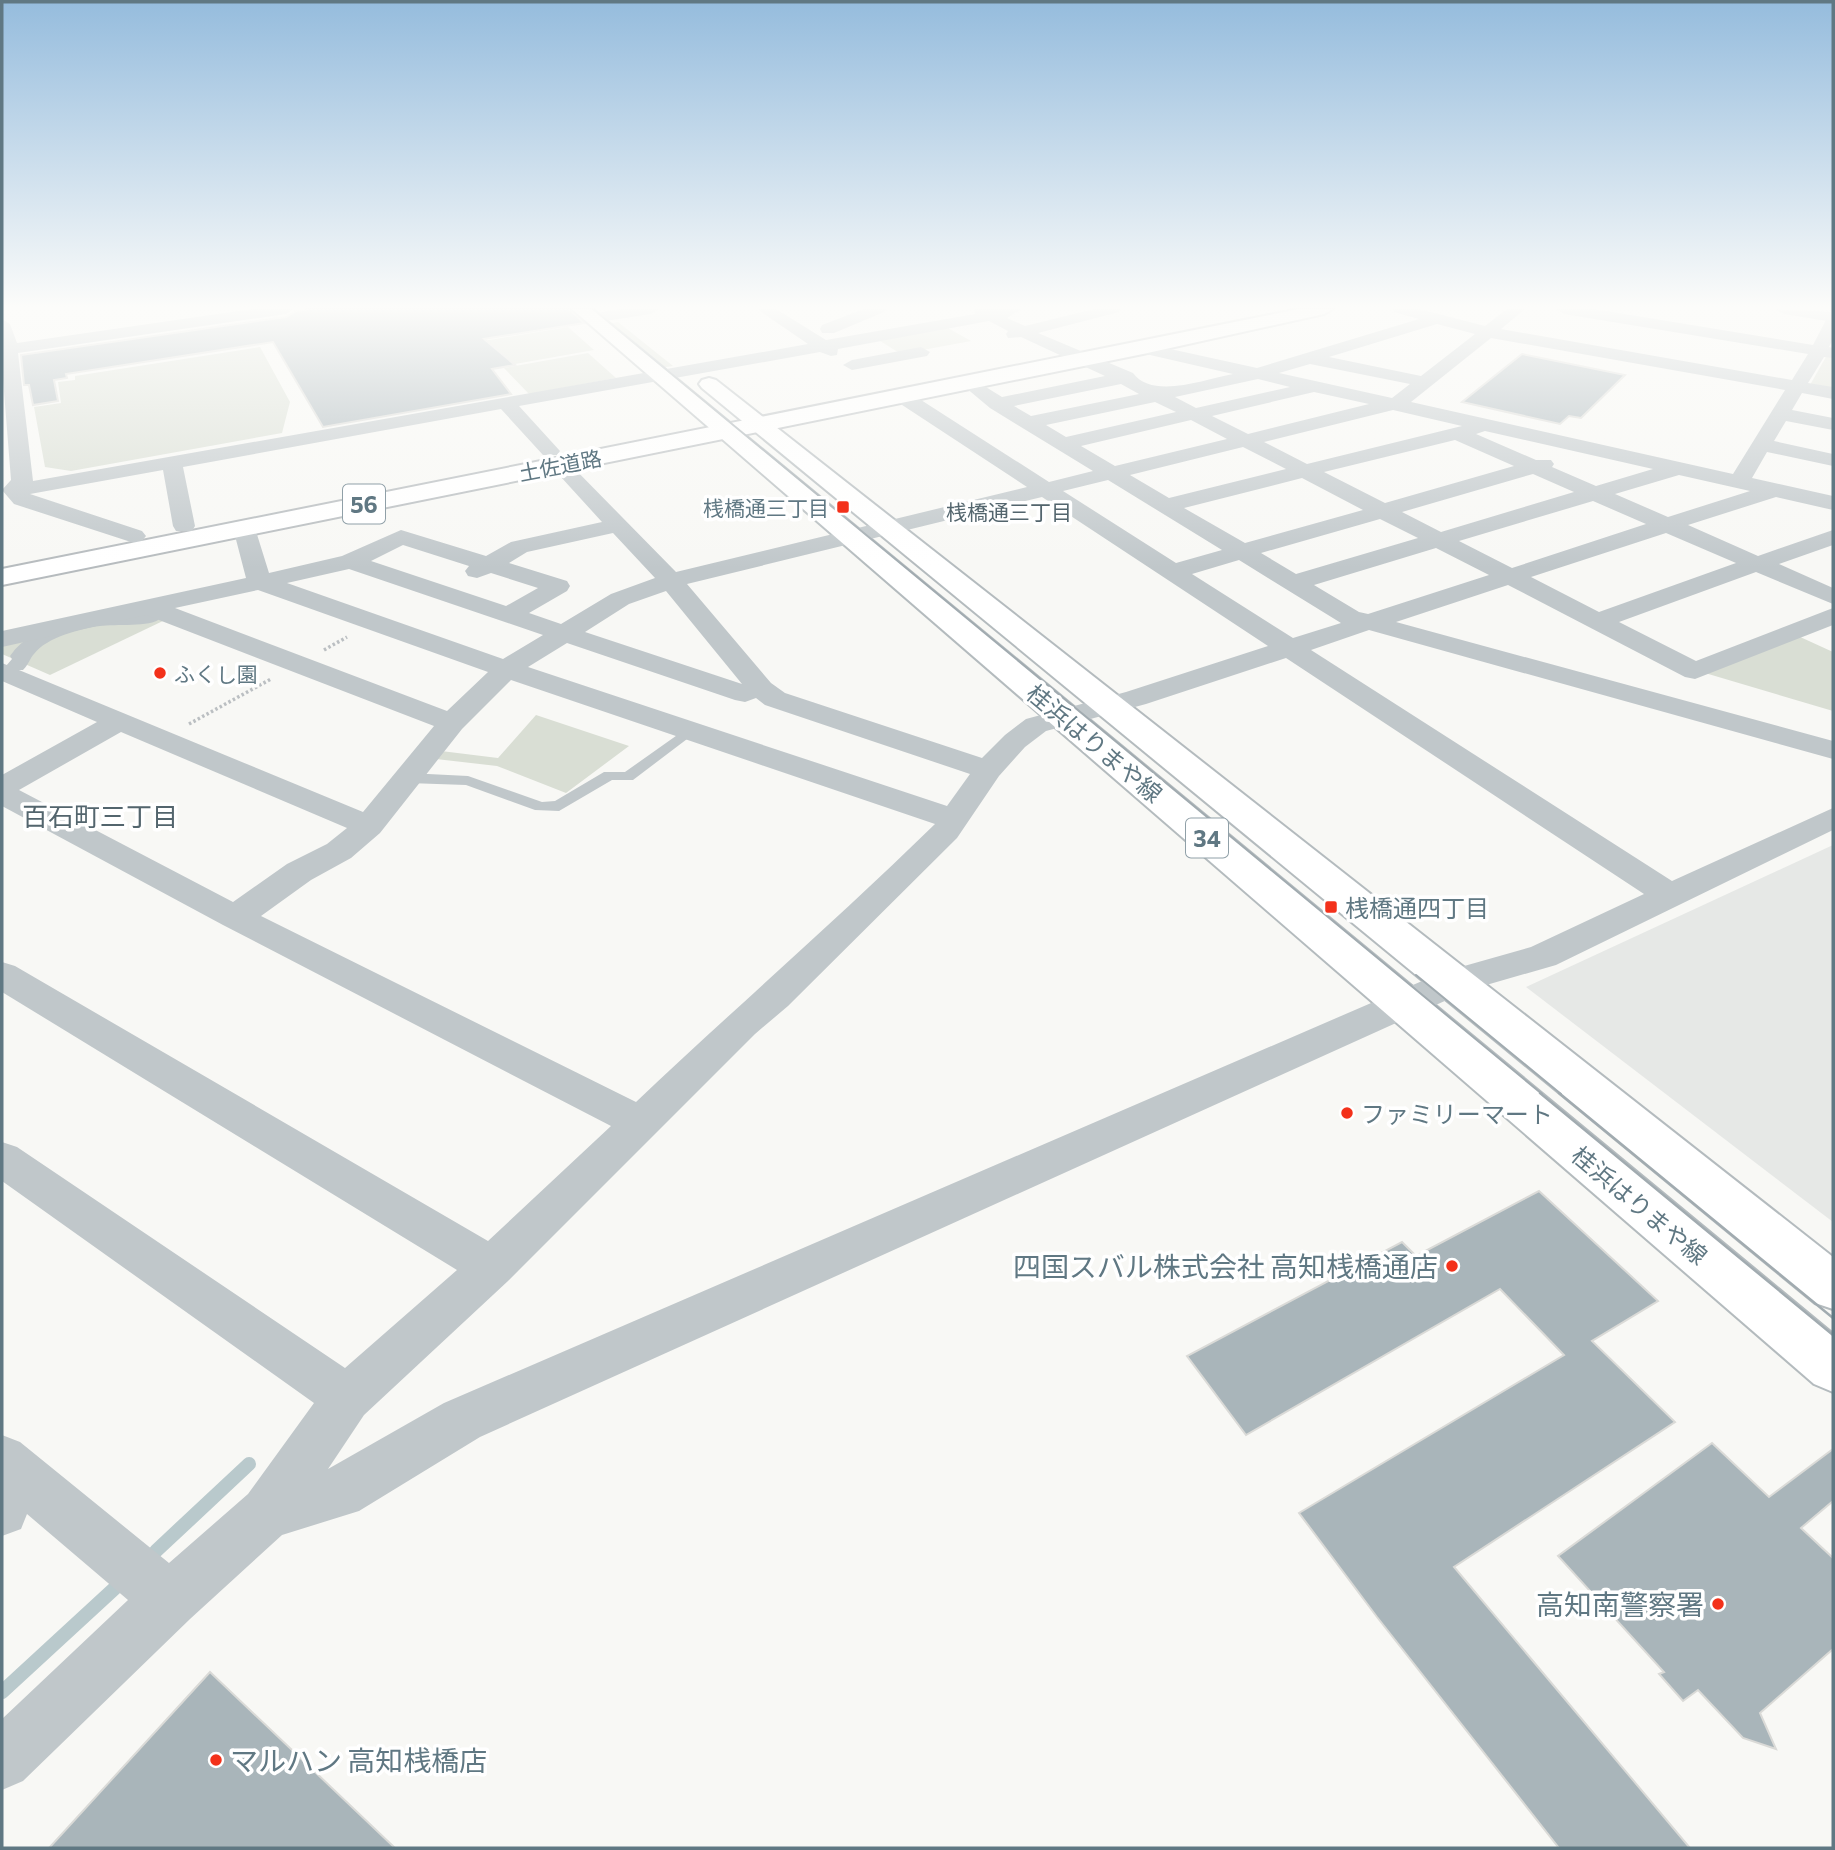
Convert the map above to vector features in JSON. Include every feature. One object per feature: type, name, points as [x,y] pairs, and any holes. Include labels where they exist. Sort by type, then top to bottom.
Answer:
[{"type":"main road","name":"桂浜はりまや線","points":[[703,395],[736,422],[891,528],[1107,705],[1456,981],[1833,1287]]},
{"type":"main road","name":"土佐道路","points":[[2,561],[555,458],[736,422],[842,395]]},
{"type":"main road","name":"桂浜はりまや線","points":[[736,422],[850,538],[1833,1367]]},
{"type":"main road","name":"土佐道路","points":[[2,577],[244,528],[555,458]]},
{"type":"street","points":[[7,490],[22,481],[11,395]]},
{"type":"street","points":[[7,490],[544,395]]},
{"type":"street","points":[[899,395],[1669,895]]},
{"type":"street","points":[[988,395],[994,399],[1020,436],[1055,440],[1196,415],[1276,395]]},
{"type":"street","points":[[997,404],[1038,395]]},
{"type":"street","points":[[983,450],[1020,436],[1156,395]]},
{"type":"street","points":[[1158,395],[1695,671]]},
{"type":"street","points":[[1360,395],[1833,503]]},
{"type":"street","points":[[235,918],[299,872],[339,852],[369,826],[452,723],[506,669],[620,599],[671,581],[1398,403],[1408,395]]},
{"type":"street","points":[[1739,481],[1791,395]]},
{"type":"street","points":[[506,402],[671,581],[753,691]]},
{"type":"street","points":[[1398,403],[1417,416],[1455,433],[1833,597]]},
{"type":"street","points":[[1780,414],[1833,425]]},
{"type":"street","points":[[1164,506],[1490,424]]},
{"type":"street","points":[[1055,440],[1350,617],[1833,750]]},
{"type":"street","points":[[1762,446],[1833,460]]},
{"type":"street","points":[[1172,572],[1598,449]]},
{"type":"street","points":[[172,463],[184,526]]},
{"type":"street","points":[[1293,583],[1681,468]]},
{"type":"street","points":[[7,490],[22,499],[134,536]]},
{"type":"street","points":[[2,1760],[170,1599],[267,1513],[347,1398],[492,1267],[742,1024],[775,997],[861,916],[956,820],[988,770],[1035,724],[1107,705],[1368,623],[1774,490]]},
{"type":"street","points":[[382,624],[519,547],[619,525]]},
{"type":"street","points":[[244,528],[260,582]]},
{"type":"street","points":[[2,639],[148,612],[260,582],[350,562],[401,537],[558,586],[510,614]]},
{"type":"street","points":[[1597,621],[1833,537]]},
{"type":"street","points":[[350,562],[753,691],[988,770]]},
{"type":"street","points":[[260,582],[506,669],[956,820]]},
{"type":"street","points":[[369,826],[118,722],[18,667],[20,656],[27,646],[55,632],[148,612],[452,723]]},
{"type":"street","points":[[1681,707],[1695,671],[1833,616]]},
{"type":"street","points":[[694,731],[753,691]]},
{"type":"street","points":[[2,787],[118,722]]},
{"type":"street","points":[[2,794],[235,918],[640,1122]]},
{"type":"street","points":[[267,1513],[340,1492],[462,1420],[1456,981],[1543,956],[1833,818]]},
{"type":"street","points":[[2,975],[492,1267]]},
{"type":"street","points":[[2,1160],[347,1398]]},
{"type":"street","points":[[2,1460],[170,1599]]},
{"type":"lane","points":[[408,778],[468,781],[541,807],[559,806],[609,775],[628,777],[694,731]]},
{"type":"shaded area","points":[[60,395],[286,395],[290,402],[282,433],[71,471],[45,467],[34,407],[61,403]]},
{"type":"shaded area","points":[[133,614],[165,620],[50,675],[2,654],[2,647],[6,644]]},
{"type":"shaded area","points":[[1798,636],[1833,652],[1833,711],[1705,673]]},
{"type":"shaded area","points":[[536,715],[629,746],[566,793],[497,766],[436,759],[441,751],[498,758]]},
{"type":"shaded area","points":[[1833,845],[1833,1222],[1526,987]]},
{"type":"building","points":[[31,395],[57,395],[58,401],[33,405]]},
{"type":"building","points":[[304,395],[503,395],[323,427]]},
{"type":"building","points":[[1470,395],[1604,395],[1581,418],[1569,416],[1560,424],[1462,402]]},
{"type":"building","points":[[1539,1191],[1658,1301],[1592,1341],[1675,1422],[1454,1567],[1690,1848],[1559,1848],[1377,1617],[1299,1513],[1564,1355],[1500,1289],[1246,1435],[1187,1356],[1402,1242],[1416,1256]]},
{"type":"building","name":"高知南警察署","points":[[1712,1443],[1769,1497],[1833,1449],[1833,1501],[1801,1528],[1833,1558],[1833,1649],[1760,1713],[1776,1749],[1743,1738],[1698,1690],[1683,1701],[1659,1674],[1664,1672],[1558,1556]]},
{"type":"building","name":"マルハン 高知桟橋店","points":[[210,1672],[395,1848],[49,1848]]},
{"type":"waterway","points":[[156,1551],[249,1464]]},
{"type":"waterway","points":[[2,1692],[115,1588]]},
{"type":"tram line","points":[[697,395],[1542,1094]]},
{"type":"tram line","points":[[1416,975],[1561,1094]]},
{"type":"tram line","points":[[1540,1093],[1833,1335]]},
{"type":"tram line","points":[[1559,1093],[1833,1318]]},
{"type":"place","name":"桟橋通三丁目","points":[[843,507]]},
{"type":"place","name":"ふくし園","points":[[160,673]]},
{"type":"place","name":"桟橋通四丁目","points":[[1331,907]]},
{"type":"place","name":"ファミリーマート","points":[[1347,1113]]},
{"type":"place","name":"四国スバル株式会社 高知桟橋通店","points":[[1452,1266]]},
{"type":"place","name":"高知南警察署","points":[[1718,1604]]},
{"type":"place","name":"マルハン 高知桟橋店","points":[[216,1760]]},
{"type":"district","name":"桟橋通三丁目","points":[[1009,511]]},
{"type":"district","name":"百石町三丁目","points":[[100,815]]}]
